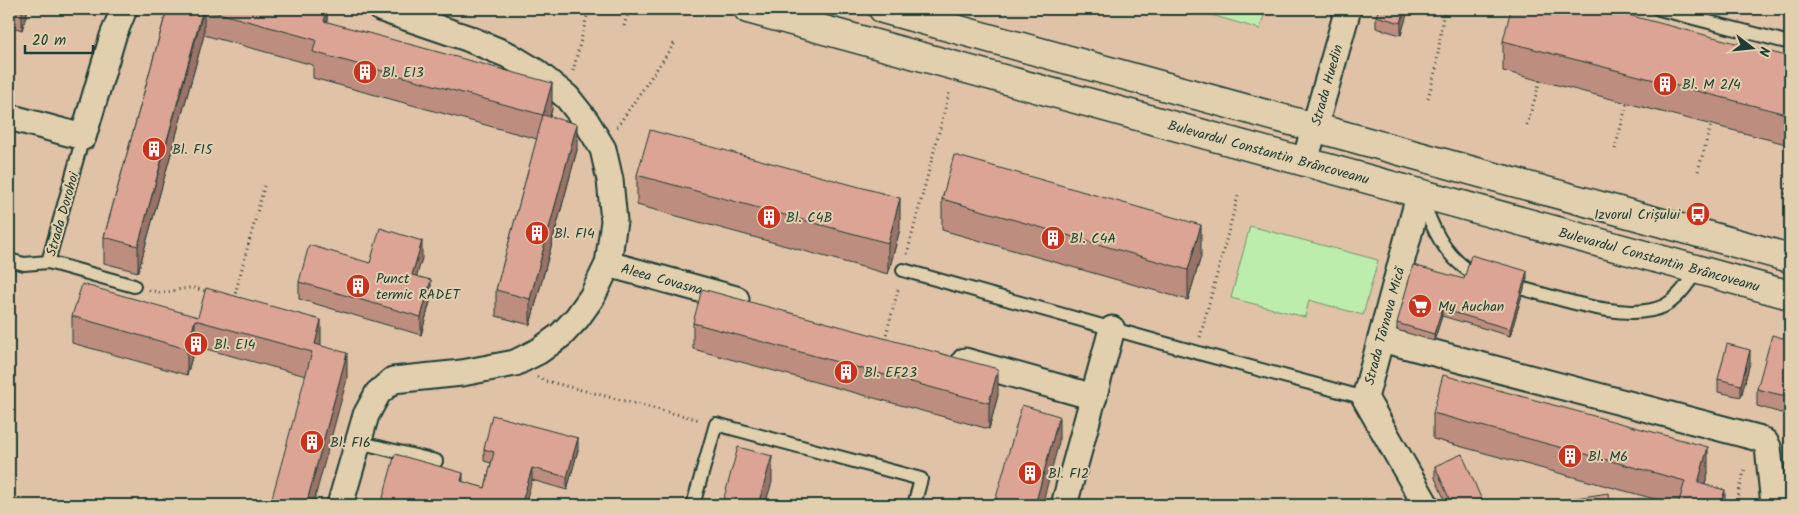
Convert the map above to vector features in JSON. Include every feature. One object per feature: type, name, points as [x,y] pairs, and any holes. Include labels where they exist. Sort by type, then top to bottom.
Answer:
[{"type":"main road","name":"Bulevardul Constantin Brâncoveanu","points":[[748,9],[1790,295]]},
{"type":"main road","points":[[883,9],[1790,258]]},
{"type":"street","name":"Strada Dorohoi","points":[[83,137],[113,36],[124,9]]},
{"type":"street","name":"Aleea Covasna","points":[[340,505],[366,416],[378,393],[393,380],[462,373],[515,363],[539,351],[561,335],[592,296],[608,264],[614,221],[610,180],[603,149],[586,121],[567,97],[536,72],[508,55],[467,38],[382,9]]},
{"type":"street","name":"Strada Huedin","points":[[1305,161],[1348,9]]},
{"type":"street","points":[[9,117],[83,137]]},
{"type":"street","name":"Strada Târnava Mică","points":[[1420,192],[1365,398],[1426,505]]},
{"type":"street","name":"Aleea Covasna","points":[[608,264],[761,306]]},
{"type":"street","points":[[1064,505],[1112,329]]},
{"type":"street","points":[[1380,339],[1750,436],[1765,442],[1768,447],[1774,505]]},
{"type":"street","points":[[940,354],[1094,397]]},
{"type":"lane","points":[[1659,9],[1790,43]]},
{"type":"lane","name":"Strada Dorohoi","points":[[83,137],[48,262],[134,286]]},
{"type":"lane","points":[[1420,192],[1442,245],[1459,264],[1468,270]]},
{"type":"lane","points":[[9,260],[24,264],[48,262]]},
{"type":"lane","points":[[1524,289],[1608,310],[1638,312],[1666,305],[1689,283],[1698,269]]},
{"type":"lane","points":[[903,270],[1365,398]]},
{"type":"lane","points":[[693,505],[716,424],[922,479],[914,505]]},
{"type":"lane","points":[[358,442],[436,461]]},
{"type":"path","points":[[624,26],[629,9]]},
{"type":"path","points":[[1428,98],[1436,69],[1444,9]]},
{"type":"path","points":[[567,97],[587,16]]},
{"type":"path","points":[[603,149],[676,41]]},
{"type":"path","points":[[885,339],[956,66]]},
{"type":"path","points":[[1527,125],[1540,81]]},
{"type":"path","points":[[1615,149],[1627,103]]},
{"type":"path","points":[[1698,171],[1711,125]]},
{"type":"path","points":[[1784,194],[1790,173]]},
{"type":"path","points":[[234,299],[265,183]]},
{"type":"path","points":[[1196,352],[1238,196]]},
{"type":"path","points":[[134,286],[161,293],[175,292],[191,287],[216,294]]},
{"type":"path","points":[[225,296],[243,301]]},
{"type":"path","points":[[515,363],[531,375],[546,382],[716,424]]},
{"type":"path","points":[[1736,505],[1743,479],[1750,436]]},
{"type":"green space","points":[[1202,9],[1266,9],[1260,29],[1201,12]]},
{"type":"green space","points":[[1250,226],[1378,260],[1363,315],[1309,300],[1305,317],[1231,298]]},
{"type":"building","name":"Bl. F15","points":[[167,9],[203,9],[138,246],[104,237]]},
{"type":"building","points":[[204,9],[327,9],[324,21],[552,83],[543,115],[313,52],[316,40]]},
{"type":"building","points":[[1379,9],[1405,9],[1401,23],[1376,16]]},
{"type":"building","points":[[1511,9],[1605,9],[1790,57],[1790,115],[1503,41]]},
{"type":"building","name":"Bl. F14","points":[[543,115],[577,124],[530,299],[496,290]]},
{"type":"building","points":[[650,130],[900,198],[888,243],[637,175]]},
{"type":"building","points":[[954,155],[1201,225],[1188,270],[942,199]]},
{"type":"building","name":"Punct termic RADET","points":[[380,228],[422,241],[412,275],[431,280],[421,317],[299,282],[309,245],[370,263]]},
{"type":"building","points":[[1471,255],[1527,271],[1510,329],[1442,309],[1434,334],[1397,323],[1413,265],[1464,279]]},
{"type":"building","points":[[82,284],[198,317],[206,288],[321,320],[315,344],[347,353],[306,505],[270,505],[312,352],[195,320],[187,349],[72,316]]},
{"type":"building","points":[[702,289],[998,369],[989,403],[693,323]]},
{"type":"building","points":[[1772,335],[1790,340],[1790,394],[1781,395],[1757,389]]},
{"type":"building","points":[[1727,344],[1750,350],[1741,385],[1718,379]]},
{"type":"building","points":[[1443,375],[1708,447],[1698,483],[1725,490],[1720,505],[1678,505],[1685,481],[1433,413]]},
{"type":"building","name":"Bl. F12","points":[[1022,405],[1059,416],[1035,505],[994,505]]},
{"type":"building","points":[[492,415],[578,438],[567,477],[532,468],[522,502],[533,505],[381,505],[395,454],[463,473],[461,481],[485,488],[494,452],[484,449]]},
{"type":"building","points":[[738,447],[772,456],[758,505],[722,505]]},
{"type":"building","points":[[1462,454],[1484,505],[1452,505],[1435,466]]},
{"type":"building","points":[[1609,493],[1610,505],[1563,505],[1562,500]]},
{"type":"place","name":"Bl. E13","points":[[365,72]]},
{"type":"place","name":"Bl. M 2/4","points":[[1665,84]]},
{"type":"place","name":"Bl. F15","points":[[154,149]]},
{"type":"place","name":"Izvorul Crișului","points":[[1698,214]]},
{"type":"place","name":"Bl. C4B","points":[[769,217]]},
{"type":"place","name":"Bl. F14","points":[[537,233]]},
{"type":"place","name":"Bl. C4A","points":[[1053,238]]},
{"type":"place","name":"Punct termic RADET","points":[[358,286]]},
{"type":"place","name":"My Auchan","points":[[1420,306]]},
{"type":"place","name":"Bl. E14","points":[[196,344]]},
{"type":"place","name":"Bl. EF23","points":[[846,372]]},
{"type":"place","name":"Bl. F16","points":[[312,442]]},
{"type":"place","name":"Bl. M6","points":[[1570,456]]},
{"type":"place","name":"Bl. F12","points":[[1030,473]]}]
